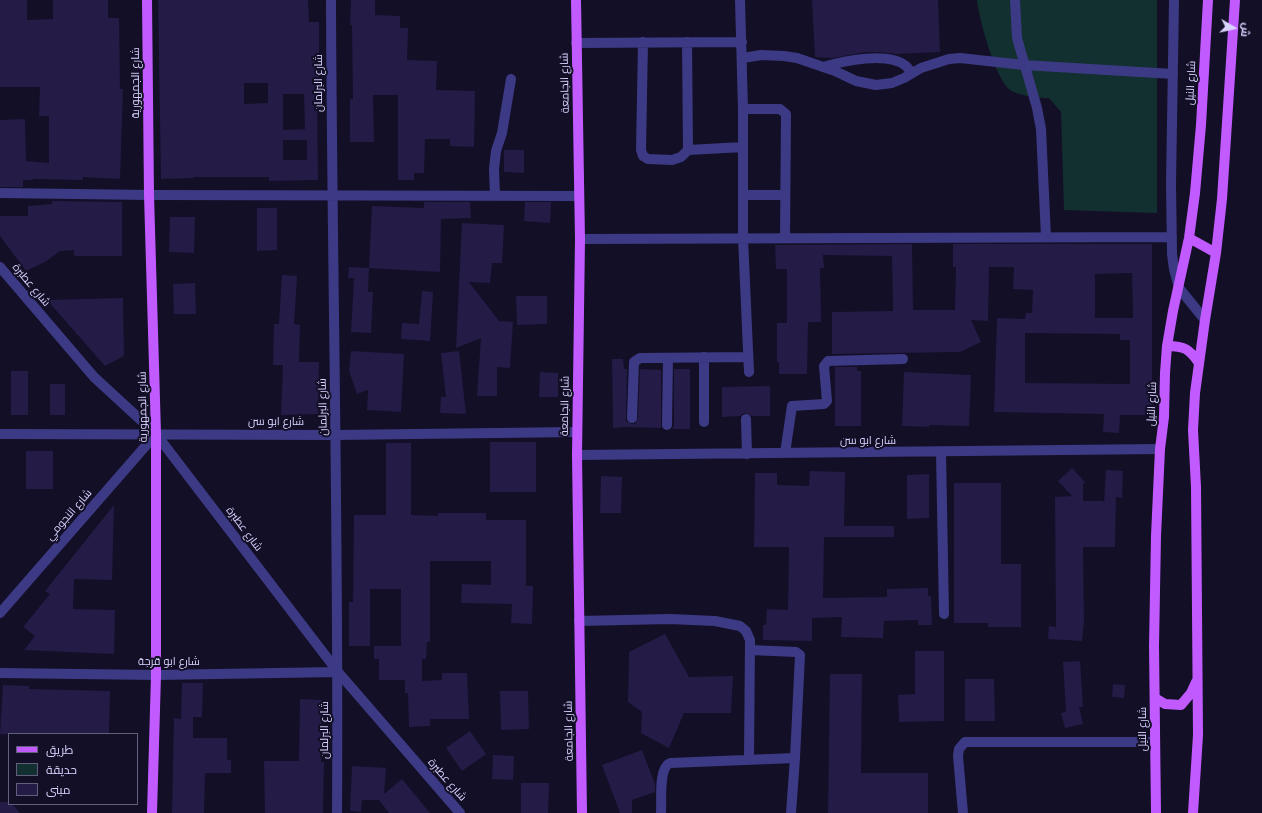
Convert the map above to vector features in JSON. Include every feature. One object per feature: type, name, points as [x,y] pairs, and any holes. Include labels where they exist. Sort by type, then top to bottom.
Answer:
[{"type":"main road","name":"شارع الجمهورية","points":[[147,0],[149,195],[156,434],[156,675],[152,813]]},
{"type":"main road","name":"شارع الجامعة","points":[[576,0],[578,196],[580,239],[576,432],[582,813]]},
{"type":"main road","name":"شارع النيل","points":[[1156,813],[1156,536],[1160,449],[1164,417],[1167,346],[1189,238],[1195,193],[1201,125],[1208,0]]},
{"type":"main road","points":[[1193,813],[1198,735],[1198,679],[1196,651],[1196,487],[1193,430],[1195,393],[1216,253],[1222,198],[1235,0]]},
{"type":"main road","points":[[1189,238],[1216,253]]},
{"type":"main road","points":[[1167,346],[1179,346],[1185,348],[1190,351],[1199,363]]},
{"type":"main road","points":[[1155,698],[1165,704],[1181,705],[1191,693],[1198,679]]},
{"type":"street","name":"شارع البرلمان","points":[[331,0],[338,672],[337,813]]},
{"type":"street","points":[[740,0],[743,58],[742,238],[749,372]]},
{"type":"street","points":[[1014,0],[1017,38],[1037,108],[1041,129],[1046,237]]},
{"type":"street","points":[[1174,0],[1171,184],[1172,254],[1179,288],[1205,320]]},
{"type":"street","points":[[643,42],[641,150],[643,156],[648,159],[672,160],[681,157],[688,150],[743,147]]},
{"type":"street","points":[[687,42],[688,150]]},
{"type":"street","points":[[576,43],[742,42]]},
{"type":"street","points":[[743,58],[761,55],[797,58],[856,81],[876,84],[892,84],[921,68],[949,59],[960,58],[1024,65],[1173,74]]},
{"type":"street","points":[[823,67],[860,58],[889,60],[905,65],[912,73]]},
{"type":"street","points":[[495,196],[494,169],[511,79]]},
{"type":"street","points":[[743,110],[780,109],[786,114],[784,195],[785,238]]},
{"type":"street","points":[[0,193],[149,195],[578,196]]},
{"type":"street","points":[[743,195],[784,195]]},
{"type":"street","points":[[580,239],[1172,237]]},
{"type":"street","name":"شارع عطبرة","points":[[0,267],[94,377],[156,434],[338,672],[460,813]]},
{"type":"street","points":[[704,357],[704,422]]},
{"type":"street","points":[[632,418],[634,362],[640,358],[748,357]]},
{"type":"street","points":[[667,425],[668,358]]},
{"type":"street","points":[[786,453],[792,406],[824,404],[828,401],[824,366],[828,361],[904,359]]},
{"type":"street","points":[[746,419],[747,454]]},
{"type":"street","name":"شارع ابو سن","points":[[0,434],[335,435],[576,432]]},
{"type":"street","name":"شارع النجومي","points":[[0,613],[156,434]]},
{"type":"street","name":"شارع ابو سن","points":[[577,455],[1160,449]]},
{"type":"street","points":[[941,452],[944,614]]},
{"type":"street","points":[[579,621],[670,619],[715,621],[740,626],[746,631],[750,640],[749,760]]},
{"type":"street","points":[[750,650],[796,652],[800,655],[791,813]]},
{"type":"street","name":"شارع ابو قرجة","points":[[0,673],[156,675],[338,672]]},
{"type":"street","points":[[963,813],[958,756],[959,749],[965,742],[1155,742]]},
{"type":"street","points":[[662,813],[662,772],[666,764],[795,758]]},
{"type":"green space","points":[[977,0],[1157,0],[1157,213],[1064,210],[1061,112],[1049,98],[1018,94],[1010,90],[1004,83],[993,61],[978,9]]},
{"type":"building","points":[[0,0],[27,0],[27,20],[53,19],[53,0],[108,0],[108,18],[119,18],[120,89],[123,89],[120,179],[83,177],[83,180],[33,179],[23,180],[23,187],[0,187],[0,120],[25,119],[26,161],[49,163],[49,116],[39,116],[40,87],[0,87]]},
{"type":"building","points":[[158,0],[308,0],[309,22],[319,22],[319,83],[317,83],[318,180],[269,181],[269,177],[194,177],[161,179]],"holes":[[[244,83],[268,83],[268,103],[244,104]],[[283,94],[304,94],[305,129],[283,130]],[[283,140],[307,140],[307,160],[283,160]]]},
{"type":"building","points":[[351,0],[375,0],[375,15],[400,16],[400,28],[408,28],[407,60],[437,61],[436,90],[475,91],[474,147],[450,146],[450,139],[425,139],[424,173],[414,173],[414,180],[398,180],[398,95],[373,95],[374,142],[350,142],[350,99],[353,99],[352,25],[350,25]]},
{"type":"building","points":[[812,0],[938,0],[940,52],[896,54],[865,52],[833,58],[815,57]]},
{"type":"building","points":[[504,150],[524,150],[524,173],[504,172]]},
{"type":"building","points":[[52,201],[122,202],[122,256],[74,256],[74,250],[60,251],[45,262],[26,271],[0,236],[0,216],[28,216],[28,206],[52,204]]},
{"type":"building","points":[[424,202],[470,202],[471,218],[441,219],[440,272],[369,268],[372,206],[424,208]]},
{"type":"building","points":[[525,202],[551,202],[550,223],[524,221]]},
{"type":"building","points":[[257,208],[277,208],[277,250],[257,251]]},
{"type":"building","points":[[170,217],[195,217],[194,253],[169,252]]},
{"type":"building","points":[[462,223],[504,225],[502,263],[492,263],[490,283],[469,282],[499,321],[513,322],[510,368],[497,367],[497,396],[477,396],[481,338],[456,348]]},
{"type":"building","points":[[912,244],[913,310],[955,310],[956,267],[953,267],[953,244],[1152,244],[1152,415],[1120,415],[1119,433],[1103,432],[1104,414],[994,412],[997,318],[1025,319],[1026,313],[1032,313],[1033,290],[1013,289],[1014,267],[989,267],[988,321],[971,320],[981,342],[960,352],[832,354],[832,312],[893,311],[892,256],[823,255],[824,268],[820,268],[821,322],[808,322],[807,374],[779,374],[779,362],[777,362],[777,323],[787,323],[787,269],[776,269],[775,245]],"holes":[[[1132,273],[1133,318],[1095,318],[1095,274]],[[1025,333],[1120,334],[1120,340],[1130,340],[1130,384],[1025,383]]]},
{"type":"building","points":[[349,267],[369,268],[368,292],[373,292],[371,333],[351,332],[354,278],[348,278]]},
{"type":"building","points":[[282,275],[297,276],[294,324],[300,325],[299,362],[319,362],[318,414],[281,415],[283,365],[273,365],[274,324],[279,324]]},
{"type":"building","points":[[195,283],[196,314],[174,314],[173,284]]},
{"type":"building","points":[[422,291],[433,292],[430,341],[401,339],[402,323],[419,324]]},
{"type":"building","points":[[516,296],[547,296],[547,324],[517,325]]},
{"type":"building","points":[[123,298],[124,356],[105,366],[47,300]]},
{"type":"building","points":[[351,351],[404,354],[401,412],[367,410],[368,390],[357,394],[349,371]]},
{"type":"building","points":[[459,351],[466,414],[440,413],[441,397],[446,397],[441,353]]},
{"type":"building","points":[[612,359],[623,359],[624,369],[627,369],[626,421],[631,424],[635,424],[638,418],[640,369],[661,370],[661,428],[613,428]]},
{"type":"building","points":[[835,367],[857,367],[857,371],[861,371],[861,426],[835,426]]},
{"type":"building","points":[[674,369],[690,369],[690,429],[672,429],[674,425]]},
{"type":"building","points":[[11,371],[28,371],[28,415],[11,415]]},
{"type":"building","points":[[540,372],[558,373],[558,397],[539,397]]},
{"type":"building","points":[[904,372],[971,375],[969,426],[902,426]]},
{"type":"building","points":[[50,384],[65,384],[65,415],[50,415]]},
{"type":"building","points":[[770,386],[770,416],[752,416],[746,413],[740,416],[722,417],[722,387]]},
{"type":"building","points":[[490,442],[536,442],[536,492],[490,492]]},
{"type":"building","points":[[386,443],[411,443],[411,515],[438,516],[438,513],[486,513],[486,520],[526,520],[526,586],[533,586],[532,624],[511,623],[512,604],[461,603],[462,584],[491,585],[491,561],[430,561],[430,642],[427,642],[426,659],[422,659],[422,681],[442,680],[442,673],[467,673],[469,719],[430,719],[430,726],[409,727],[408,693],[405,693],[405,680],[379,680],[379,659],[374,659],[374,646],[401,646],[401,589],[370,589],[370,646],[349,646],[349,602],[353,602],[354,515],[386,515]]},
{"type":"building","points":[[26,451],[53,451],[53,489],[26,489]]},
{"type":"building","points":[[1072,468],[1085,482],[1083,484],[1083,501],[1103,501],[1104,503],[1106,470],[1123,471],[1122,498],[1116,497],[1115,547],[1083,547],[1084,622],[1082,641],[1048,639],[1049,626],[1056,627],[1055,497],[1072,496],[1058,481]]},
{"type":"building","points":[[810,471],[845,472],[844,526],[894,526],[894,537],[824,537],[823,598],[887,597],[887,589],[928,588],[928,596],[931,596],[932,625],[918,625],[918,620],[884,621],[883,638],[841,637],[842,617],[812,618],[812,641],[763,640],[763,625],[766,625],[767,609],[788,610],[789,547],[754,547],[755,473],[777,473],[777,485],[809,486]]},
{"type":"building","points":[[929,474],[929,518],[907,519],[907,475]]},
{"type":"building","points":[[601,476],[622,477],[621,513],[600,513]]},
{"type":"building","points":[[954,483],[1001,483],[1001,564],[1021,564],[1021,627],[988,627],[988,623],[954,623]]},
{"type":"building","points":[[114,505],[112,580],[74,579],[73,609],[115,610],[114,654],[24,650],[35,636],[23,627],[50,594],[45,591]]},
{"type":"building","points":[[665,634],[689,677],[733,676],[731,713],[684,713],[669,748],[641,733],[642,712],[628,702],[629,652]]},
{"type":"building","points":[[915,651],[944,651],[944,721],[899,722],[898,695],[915,694]]},
{"type":"building","points":[[1080,661],[1083,707],[1079,707],[1083,724],[1065,728],[1061,713],[1066,712],[1063,662]]},
{"type":"building","points":[[830,674],[862,674],[861,773],[928,773],[928,813],[828,813]]},
{"type":"building","points":[[965,679],[994,679],[995,721],[965,721]]},
{"type":"building","points":[[182,683],[203,683],[202,717],[193,717],[193,738],[227,738],[227,760],[231,760],[231,773],[205,773],[204,813],[172,813],[174,718],[181,719]]},
{"type":"building","points":[[1113,684],[1125,685],[1124,698],[1112,697]]},
{"type":"building","points":[[3,685],[29,686],[29,689],[110,691],[109,733],[0,734]]},
{"type":"building","points":[[500,691],[528,691],[529,729],[501,730]]},
{"type":"building","points":[[300,699],[322,700],[321,762],[324,762],[323,813],[265,813],[264,761],[299,761]]},
{"type":"building","points":[[470,731],[486,754],[462,771],[446,748]]},
{"type":"building","points":[[642,750],[655,784],[655,792],[632,800],[632,813],[620,813],[602,765]]},
{"type":"building","points":[[493,755],[514,756],[513,780],[492,779]]},
{"type":"building","points":[[352,766],[386,768],[384,794],[402,779],[430,813],[389,813],[379,800],[362,800],[361,812],[350,811]]},
{"type":"building","points":[[521,783],[549,783],[548,813],[521,813]]},
{"type":"building","points":[[0,802],[8,802],[8,805],[13,805],[20,813],[0,813]]}]
